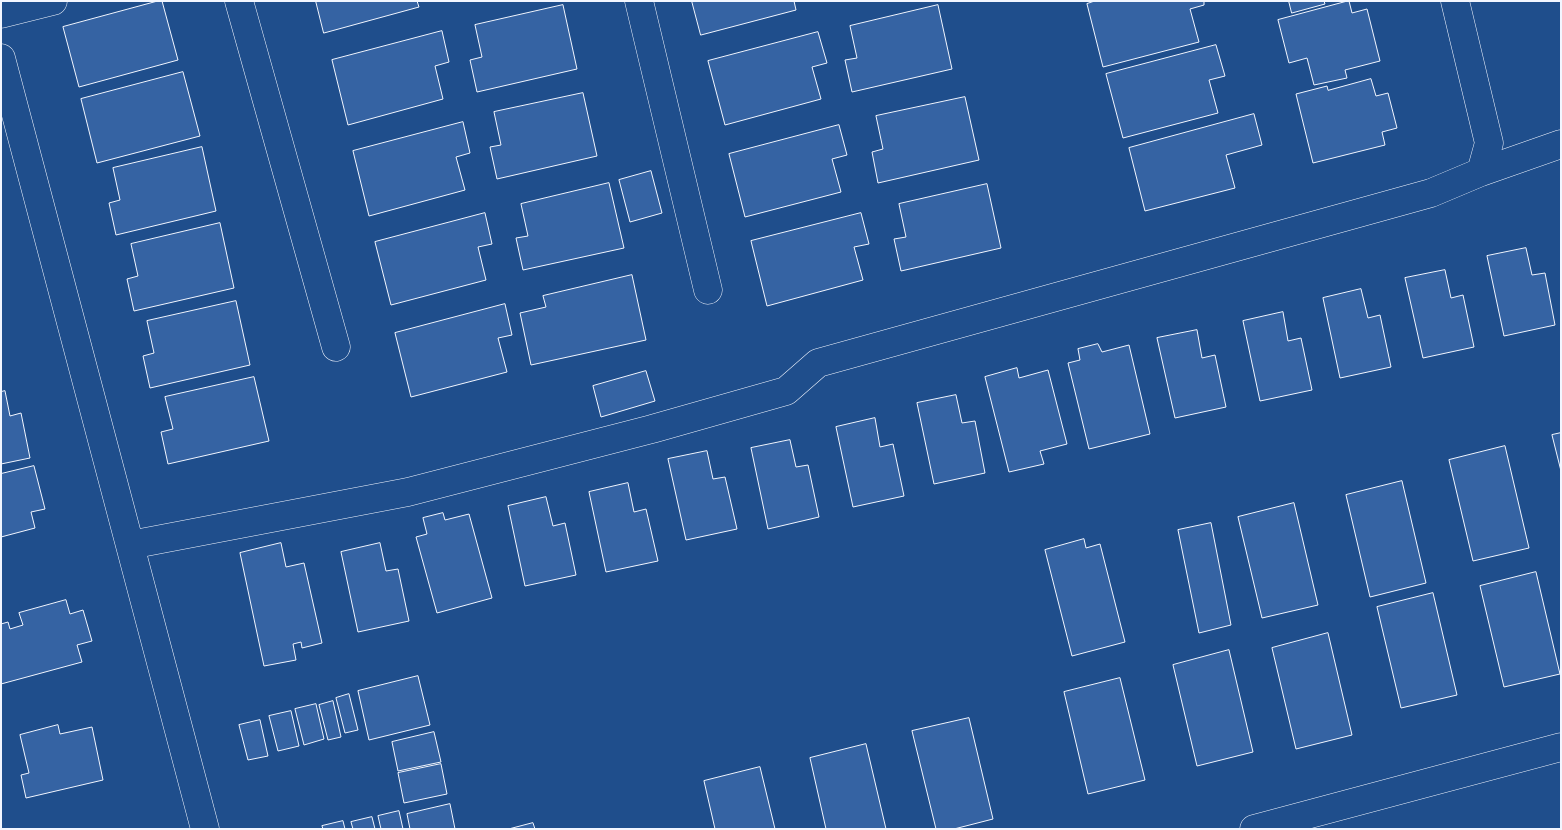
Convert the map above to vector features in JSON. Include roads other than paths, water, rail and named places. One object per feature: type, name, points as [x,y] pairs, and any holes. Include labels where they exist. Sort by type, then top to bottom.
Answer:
[{"type":"street","points":[[1,14],[53,1]]},
{"type":"street","points":[[239,1],[336,347]]},
{"type":"street","points":[[639,1],[708,290]]},
{"type":"street","points":[[1455,1],[1489,143],[1481,172]]},
{"type":"street","points":[[1,58],[205,829]]},
{"type":"street","points":[[130,545],[408,492],[661,426],[786,391],[818,363],[1431,193],[1481,172],[1561,144]]},
{"type":"street","points":[[1254,829],[1561,747]]}]
